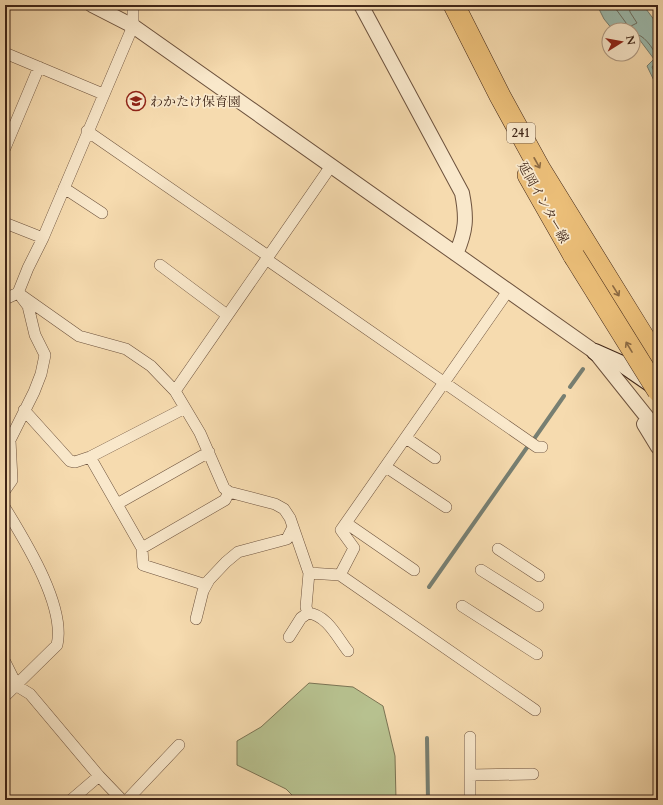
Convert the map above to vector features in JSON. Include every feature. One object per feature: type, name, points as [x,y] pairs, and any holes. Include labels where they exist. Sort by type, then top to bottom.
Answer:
[{"type":"highway","name":"延岡インター線","points":[[444,5],[526,173],[574,256],[658,390]]},
{"type":"highway","name":"延岡インター線","points":[[454,5],[500,96],[540,169],[658,360]]},
{"type":"main road","name":"241","points":[[595,352],[622,364],[658,390]]},
{"type":"street","points":[[92,5],[133,26],[595,352],[658,431]]},
{"type":"street","points":[[5,299],[18,293],[64,188],[133,26],[133,5]]},
{"type":"street","points":[[361,5],[462,193],[466,212],[464,234],[456,254]]},
{"type":"street","points":[[5,53],[103,94]]},
{"type":"street","points":[[5,148],[38,67]]},
{"type":"street","points":[[87,131],[537,447],[542,447]]},
{"type":"street","points":[[174,390],[331,166]]},
{"type":"street","points":[[64,188],[102,213]]},
{"type":"street","points":[[5,223],[42,238]]},
{"type":"street","points":[[160,265],[227,314]]},
{"type":"street","points":[[340,575],[354,548],[341,530],[508,291]]},
{"type":"street","points":[[18,293],[79,336],[126,349],[151,366],[174,390],[200,432],[224,488],[229,492],[279,506],[284,509],[290,518],[309,573],[306,607],[308,613]]},
{"type":"street","points":[[6,488],[12,480],[10,440],[41,374],[45,356],[35,335],[28,306],[18,293]]},
{"type":"street","points":[[616,377],[658,447]]},
{"type":"street","points":[[24,410],[70,460],[75,462],[90,457],[185,408]]},
{"type":"street","points":[[406,438],[435,458]]},
{"type":"street","points":[[117,504],[209,452]]},
{"type":"street","points":[[90,457],[142,548],[143,566],[206,585]]},
{"type":"street","points":[[386,466],[446,507]]},
{"type":"street","points":[[142,548],[225,500],[229,492]]},
{"type":"street","points":[[5,508],[33,555],[54,605],[59,627],[57,645],[17,686],[5,696]]},
{"type":"street","points":[[346,523],[414,570]]},
{"type":"street","points":[[196,619],[206,585],[226,562],[238,552],[287,539],[293,527]]},
{"type":"street","points":[[498,549],[539,576]]},
{"type":"street","points":[[481,570],[538,606]]},
{"type":"street","points":[[309,573],[340,575],[535,710]]},
{"type":"street","points":[[462,606],[537,654]]},
{"type":"street","points":[[289,637],[301,618],[308,613],[316,614],[324,619],[348,652]]},
{"type":"street","points":[[5,662],[17,686],[30,694],[99,776],[122,800]]},
{"type":"street","points":[[470,737],[470,800]]},
{"type":"street","points":[[127,800],[179,746]]},
{"type":"street","points":[[470,775],[533,774]]},
{"type":"street","points":[[71,800],[99,776]]},
{"type":"green space","points":[[309,683],[353,687],[383,706],[395,756],[396,800],[297,800],[286,789],[237,765],[237,741],[261,727]]},
{"type":"water","points":[[597,5],[643,5],[658,25],[658,89],[647,66],[654,59],[641,42],[641,22],[606,22]]},
{"type":"waterway","points":[[570,387],[583,369]]},
{"type":"waterway","points":[[534,439],[564,396]]},
{"type":"waterway","points":[[429,587],[528,446]]},
{"type":"waterway","points":[[427,738],[428,800]]},
{"type":"place","name":"わかたけ保育園","points":[[136,101]]}]
